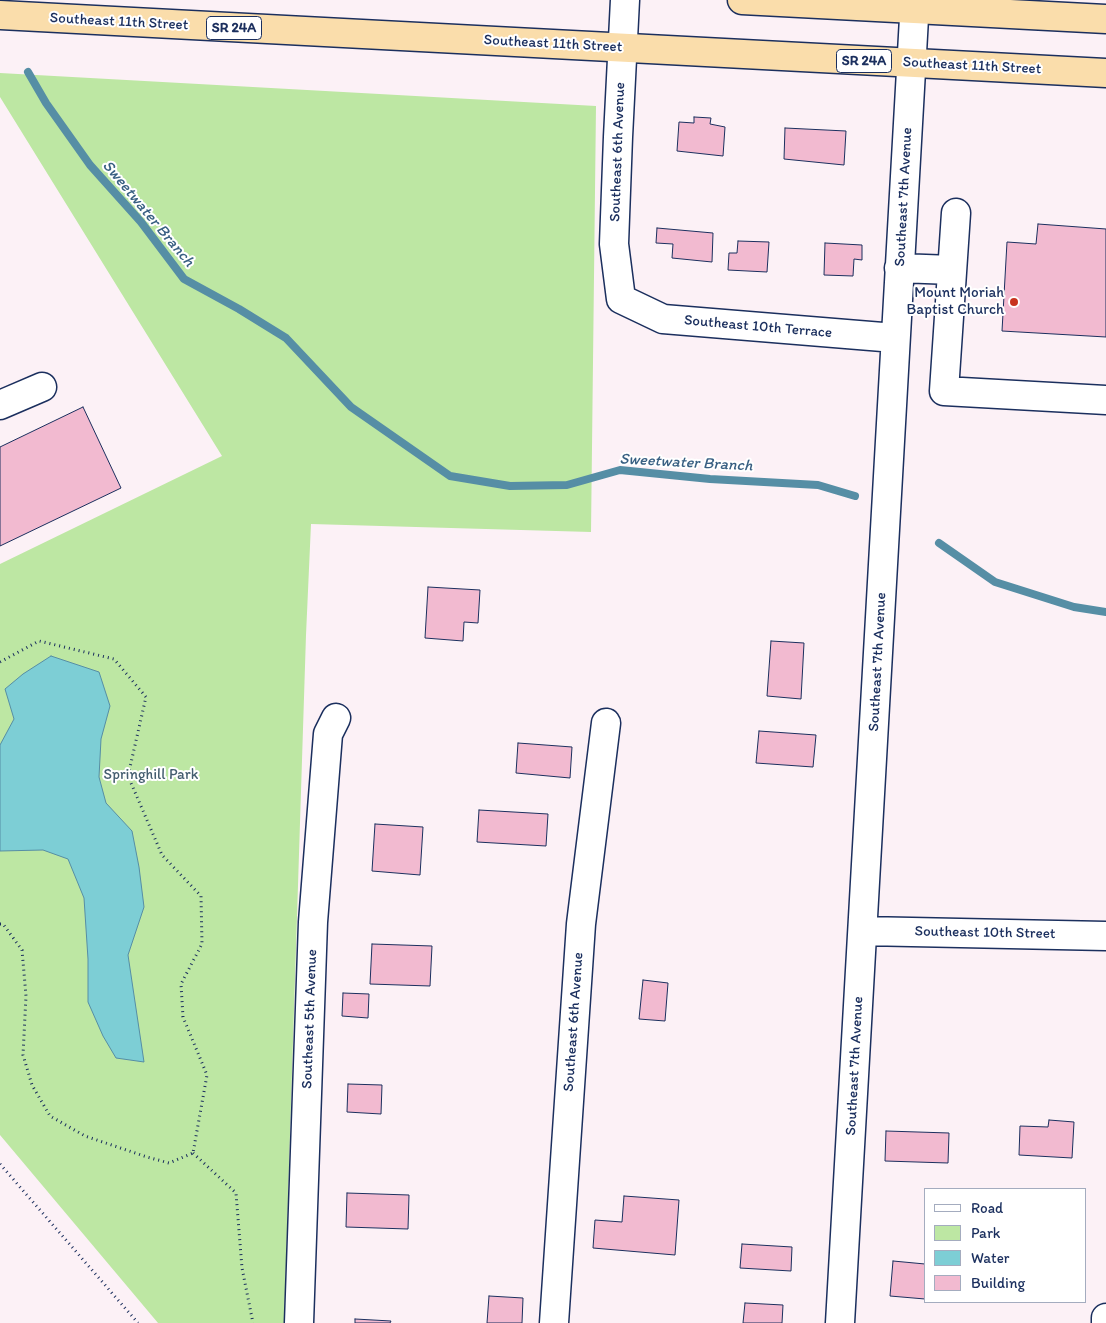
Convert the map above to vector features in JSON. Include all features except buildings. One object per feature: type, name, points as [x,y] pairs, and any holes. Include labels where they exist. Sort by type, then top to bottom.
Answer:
[{"type":"highway","points":[[742,0],[915,4],[1106,19]]},
{"type":"highway","name":"Southeast 11th Street","points":[[0,16],[1106,73]]},
{"type":"street","name":"Southeast 6th Avenue","points":[[625,0],[614,244],[621,299],[625,301]]},
{"type":"street","name":"Southeast 7th Avenue","points":[[840,1323],[915,4]]},
{"type":"street","points":[[956,213],[944,391],[1106,400]]},
{"type":"street","points":[[899,268],[952,270]]},
{"type":"street","name":"Southeast 10th Terrace","points":[[625,301],[663,319],[895,338]]},
{"type":"street","points":[[0,405],[42,387]]},
{"type":"street","name":"Southeast 5th Avenue","points":[[299,1323],[313,922],[328,734],[336,718]]},
{"type":"street","name":"Southeast 6th Avenue","points":[[554,1323],[581,924],[606,723]]},
{"type":"street","name":"Southeast 10th Street","points":[[863,931],[1106,936]]},
{"type":"street","points":[[1106,1318],[1106,1323]]},
{"type":"path","points":[[0,662],[39,641],[114,659],[146,697],[128,776],[162,855],[201,896],[202,944],[181,984],[183,1017],[207,1075],[193,1153]]},
{"type":"path","points":[[0,924],[2,924],[22,950],[26,996],[23,1055],[32,1085],[50,1116],[85,1136],[146,1158],[169,1163],[193,1153]]},
{"type":"path","points":[[193,1153],[236,1193],[242,1268],[253,1323]]},
{"type":"path","points":[[0,1164],[138,1323]]},
{"type":"green space","name":"Springhill Park","points":[[0,73],[596,106],[591,532],[311,524],[284,1323],[158,1323],[0,1135],[0,564],[222,456],[0,97]]},
{"type":"water","points":[[51,656],[99,672],[110,706],[101,739],[99,777],[106,803],[132,831],[139,867],[144,907],[128,955],[144,1062],[116,1058],[103,1036],[88,1002],[88,959],[84,898],[68,859],[43,850],[0,851],[0,745],[14,719],[5,689],[23,674]]},
{"type":"waterway","name":"Sweetwater Branch","points":[[28,72],[46,103],[90,165],[141,222],[184,279],[239,309],[286,338],[351,407],[450,476],[510,486],[567,485],[620,470],[710,479],[818,485],[855,496]]},
{"type":"waterway","name":"Sweetwater Branch","points":[[939,543],[995,582],[1074,607],[1106,612]]},
{"type":"place","name":"Mount Moriah Baptist Church","points":[[1014,302]]}]
